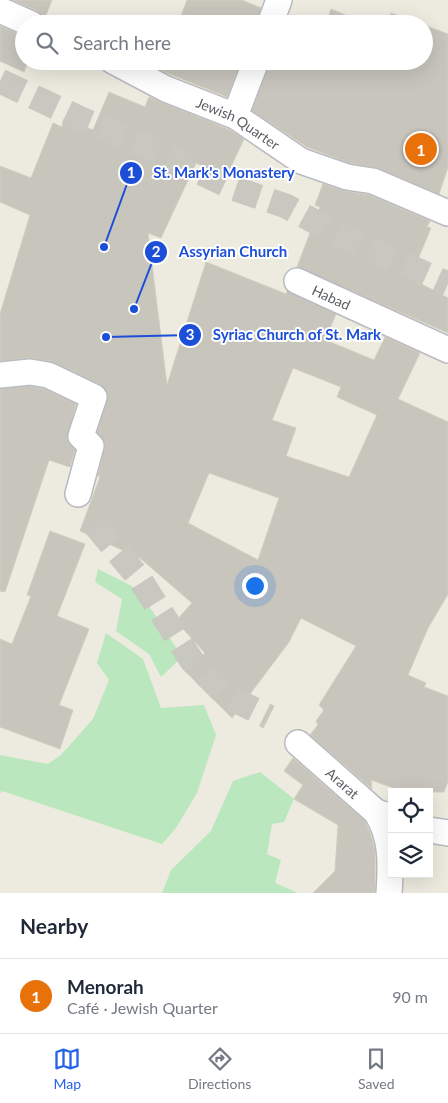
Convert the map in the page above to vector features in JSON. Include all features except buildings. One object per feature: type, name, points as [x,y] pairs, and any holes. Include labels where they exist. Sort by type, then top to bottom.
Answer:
[{"type":"street","points":[[273,15],[279,0]]},
{"type":"street","points":[[0,10],[15,17]]},
{"type":"street","name":"Jewish Quarter","points":[[130,70],[166,89],[234,116],[301,161],[347,178],[373,181],[448,213]]},
{"type":"street","points":[[234,116],[252,70]]},
{"type":"street","name":"Habad","points":[[297,281],[448,350]]},
{"type":"street","points":[[0,375],[30,372],[48,375],[94,397],[81,436],[91,446],[78,494]]},
{"type":"street","name":"Ararat","points":[[298,743],[384,814]]},
{"type":"street","points":[[384,814],[391,867],[389,893]]},
{"type":"street","points":[[433,831],[448,834]]},
{"type":"green space","points":[[98,569],[132,586],[149,606],[182,657],[161,677],[149,654],[116,631],[122,599],[95,582]]},
{"type":"green space","points":[[106,633],[143,659],[161,708],[204,705],[216,735],[197,793],[176,828],[162,844],[2,791],[0,793],[0,755],[48,764],[61,755],[93,719],[109,680],[97,663]]},
{"type":"green space","points":[[260,772],[294,799],[284,822],[272,824],[267,854],[281,860],[275,883],[298,893],[162,893],[171,870],[211,831],[233,781]]},
{"type":"tunnel","points":[[0,81],[81,119],[130,139],[233,188],[286,206],[341,236],[448,284]]},
{"type":"tunnel","points":[[95,525],[139,578],[192,661],[227,696],[269,717]]},
{"type":"place","name":"Menorah","points":[[421,149]]},
{"type":"place","name":"St. Mark's Monastery","points":[[104,247]]},
{"type":"place","name":"Assyrian Church","points":[[134,309]]},
{"type":"place","name":"Syriac Church of St. Mark","points":[[106,337]]}]
